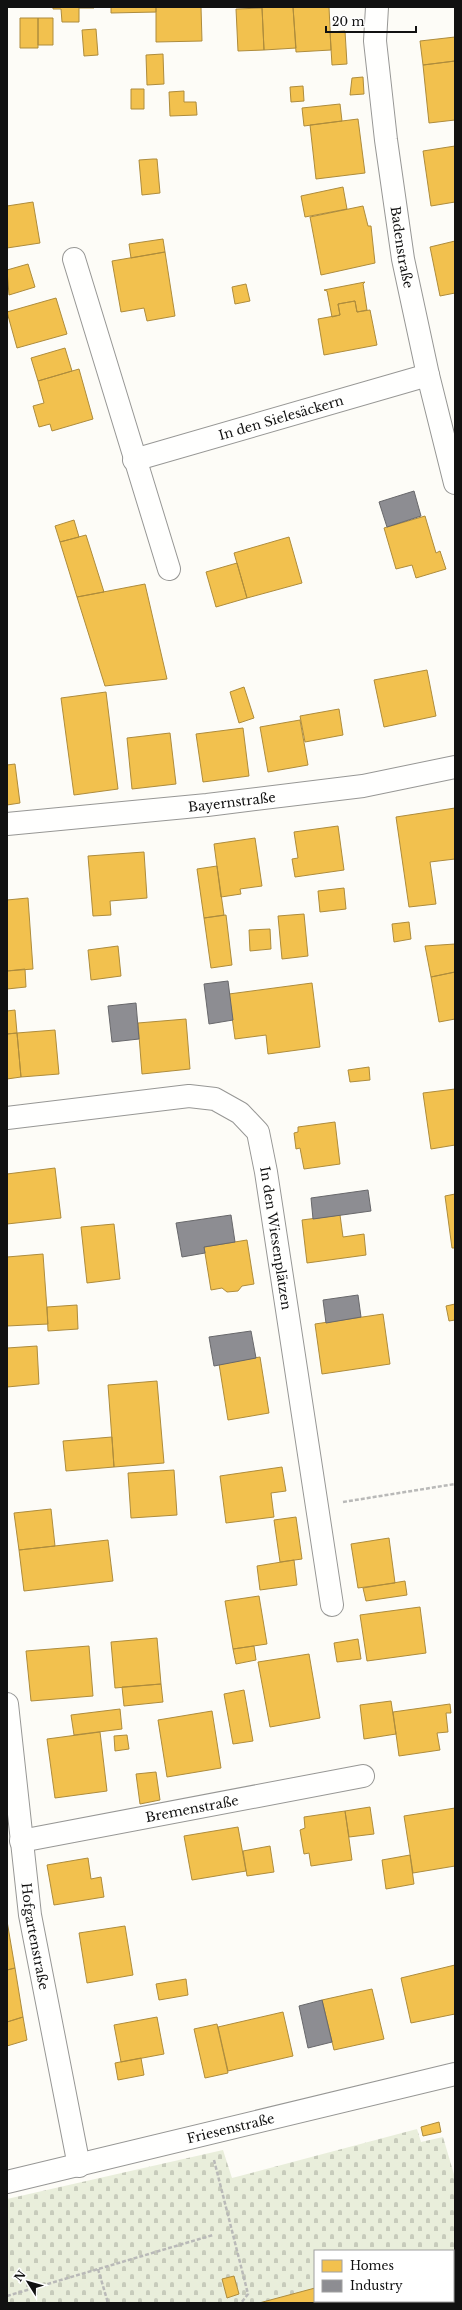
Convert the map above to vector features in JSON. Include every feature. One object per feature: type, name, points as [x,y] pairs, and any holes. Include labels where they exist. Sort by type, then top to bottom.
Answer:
[{"type":"street","name":"Badenstraße","points":[[377,7],[376,41],[387,147],[403,259],[428,375],[455,483]]},
{"type":"street","points":[[74,259],[134,460],[169,569]]},
{"type":"street","name":"In den Sielesäckern","points":[[134,460],[428,375]]},
{"type":"street","name":"Bayernstraße","points":[[7,824],[207,805],[363,786],[455,767]]},
{"type":"street","name":"In den Wiesenplätzen","points":[[7,1118],[189,1096],[215,1099],[240,1113],[258,1132],[266,1172],[332,1605]]},
{"type":"street","name":"Hofgartenstraße","points":[[7,1704],[20,1841],[31,1922],[79,2166]]},
{"type":"street","name":"Bremenstraße","points":[[20,1841],[363,1776]]},
{"type":"street","name":"Friesenstraße","points":[[7,2182],[208,2135],[455,2074]]},
{"type":"path","points":[[317,1506],[455,1484]]},
{"type":"path","points":[[208,2135],[248,2294],[241,2303]]},
{"type":"path","points":[[7,2296],[213,2235]]},
{"type":"path","points":[[98,2269],[108,2303]]},
{"type":"green space","points":[[417,2129],[421,2142],[443,2137],[455,2178],[455,2303],[7,2303],[7,2199],[223,2150],[232,2178]]},
{"type":"building: Homes","points":[[53,7],[94,8],[79,8],[79,22],[62,22],[61,9],[53,9]]},
{"type":"building: Homes","points":[[111,7],[156,7],[156,12],[111,13]]},
{"type":"building: Homes","points":[[156,7],[201,7],[202,41],[156,42]]},
{"type":"building: Homes","points":[[262,7],[293,7],[296,48],[264,50]]},
{"type":"building: Homes","points":[[293,7],[329,7],[331,50],[296,52]]},
{"type":"building: Homes","points":[[262,8],[264,50],[238,51],[236,9]]},
{"type":"building: Homes","points":[[20,18],[38,18],[38,48],[20,48]]},
{"type":"building: Homes","points":[[38,18],[53,18],[53,45],[38,45]]},
{"type":"building: Homes","points":[[96,29],[98,55],[84,56],[82,30]]},
{"type":"building: Homes","points":[[345,31],[347,64],[332,65],[330,32]]},
{"type":"building: Homes","points":[[455,37],[455,61],[423,65],[420,41]]},
{"type":"building: Homes","points":[[163,54],[164,84],[147,85],[146,55]]},
{"type":"building: Homes","points":[[455,61],[455,120],[429,123],[423,65]]},
{"type":"building: Homes","points":[[363,77],[364,94],[350,95],[352,78]]},
{"type":"building: Homes","points":[[303,86],[304,101],[291,102],[290,87]]},
{"type":"building: Homes","points":[[131,89],[144,89],[144,109],[131,109]]},
{"type":"building: Homes","points":[[184,91],[184,102],[196,102],[197,115],[170,116],[169,92]]},
{"type":"building: Homes","points":[[340,104],[342,121],[304,126],[302,108]]},
{"type":"building: Homes","points":[[358,119],[365,173],[316,179],[310,125]]},
{"type":"building: Homes","points":[[455,146],[455,202],[431,206],[423,151]]},
{"type":"building: Homes","points":[[157,159],[160,193],[142,195],[139,160]]},
{"type":"building: Homes","points":[[343,187],[347,209],[305,217],[301,196]]},
{"type":"building: Homes","points":[[33,202],[40,243],[7,248],[7,206]]},
{"type":"building: Homes","points":[[363,206],[368,226],[371,226],[375,263],[321,275],[310,217]]},
{"type":"building: Homes","points":[[163,239],[165,252],[131,258],[129,244]]},
{"type":"building: Homes","points":[[455,241],[455,293],[440,296],[430,247]]},
{"type":"building: Homes","points":[[165,252],[175,316],[147,321],[144,308],[121,312],[112,261]]},
{"type":"building: Homes","points":[[28,264],[35,287],[9,295],[7,270]]},
{"type":"building: Homes","points":[[365,282],[363,284],[367,310],[357,312],[355,301],[338,304],[340,315],[332,317],[327,291],[324,290]]},
{"type":"building: Homes","points":[[246,284],[250,301],[235,304],[232,287]]},
{"type":"building: Homes","points":[[56,298],[67,334],[17,348],[7,312]]},
{"type":"building: Homes","points":[[355,301],[357,312],[370,310],[377,345],[324,355],[318,319],[340,315],[338,304]]},
{"type":"building: Homes","points":[[65,348],[72,371],[38,381],[31,358]]},
{"type":"building: Homes","points":[[79,369],[93,419],[52,431],[50,424],[39,427],[33,406],[44,403],[38,381]]},
{"type":"building: Homes","points":[[425,516],[436,553],[440,551],[446,569],[416,578],[412,565],[396,569],[384,528]]},
{"type":"building: Homes","points":[[74,520],[79,537],[60,542],[55,526]]},
{"type":"building: Homes","points":[[86,535],[104,592],[77,597],[60,542]]},
{"type":"building: Homes","points":[[289,537],[302,583],[247,598],[234,553]]},
{"type":"building: Homes","points":[[237,563],[247,598],[216,607],[206,572]]},
{"type":"building: Homes","points":[[145,584],[167,679],[105,686],[77,597]]},
{"type":"building: Homes","points":[[427,670],[436,716],[384,727],[374,680]]},
{"type":"building: Homes","points":[[244,687],[254,718],[239,723],[230,692]]},
{"type":"building: Homes","points":[[106,692],[118,789],[74,795],[61,698]]},
{"type":"building: Homes","points":[[339,709],[343,735],[305,742],[300,716]]},
{"type":"building: Homes","points":[[300,720],[308,765],[268,772],[260,727]]},
{"type":"building: Homes","points":[[243,728],[249,776],[203,782],[196,734]]},
{"type":"building: Homes","points":[[170,733],[176,784],[132,789],[127,738]]},
{"type":"building: Homes","points":[[15,764],[20,803],[7,805],[7,765]]},
{"type":"building: Homes","points":[[455,808],[455,859],[430,862],[436,904],[409,907],[396,817]]},
{"type":"building: Homes","points":[[338,826],[344,870],[295,877],[292,859],[298,858],[294,832]]},
{"type":"building: Homes","points":[[255,838],[262,886],[240,889],[241,894],[221,897],[214,844]]},
{"type":"building: Homes","points":[[144,852],[147,898],[110,901],[111,915],[93,916],[88,856]]},
{"type":"building: Homes","points":[[217,866],[224,915],[204,918],[197,869]]},
{"type":"building: Homes","points":[[344,888],[346,909],[320,912],[318,891]]},
{"type":"building: Homes","points":[[28,898],[33,969],[7,971],[7,900]]},
{"type":"building: Homes","points":[[304,914],[308,956],[282,959],[278,916]]},
{"type":"building: Homes","points":[[226,915],[232,965],[211,968],[204,918]]},
{"type":"building: Homes","points":[[409,922],[411,939],[394,942],[392,924]]},
{"type":"building: Homes","points":[[270,929],[271,949],[250,951],[249,930]]},
{"type":"building: Homes","points":[[455,944],[455,972],[431,977],[425,946]]},
{"type":"building: Homes","points":[[118,946],[121,976],[91,980],[88,950]]},
{"type":"building: Homes","points":[[25,969],[26,987],[7,989],[7,971]]},
{"type":"building: Homes","points":[[455,972],[455,1019],[439,1022],[431,977]]},
{"type":"building: Homes","points":[[312,983],[320,1047],[268,1054],[266,1035],[235,1039],[229,994]]},
{"type":"building: Homes","points":[[15,1010],[17,1033],[7,1034],[7,1011]]},
{"type":"building: Homes","points":[[186,1019],[190,1069],[142,1074],[138,1023]]},
{"type":"building: Homes","points":[[55,1030],[59,1074],[21,1077],[17,1033]]},
{"type":"building: Homes","points":[[17,1033],[21,1077],[7,1079],[7,1034]]},
{"type":"building: Homes","points":[[369,1067],[370,1080],[350,1082],[348,1070]]},
{"type":"building: Homes","points":[[455,1089],[455,1145],[431,1149],[423,1093]]},
{"type":"building: Homes","points":[[335,1122],[340,1164],[304,1169],[300,1148],[296,1149],[294,1133],[298,1132],[298,1127]]},
{"type":"building: Homes","points":[[55,1168],[61,1218],[7,1224],[7,1174]]},
{"type":"building: Homes","points":[[455,1194],[455,1248],[452,1248],[445,1196]]},
{"type":"building: Homes","points":[[340,1215],[343,1237],[364,1234],[366,1255],[307,1263],[302,1220]]},
{"type":"building: Homes","points":[[114,1224],[120,1279],[87,1283],[81,1227]]},
{"type":"building: Homes","points":[[247,1240],[254,1284],[242,1286],[238,1291],[227,1292],[222,1288],[211,1290],[204,1247]]},
{"type":"building: Homes","points":[[43,1254],[48,1324],[7,1326],[7,1257]]},
{"type":"building: Homes","points":[[455,1304],[455,1320],[449,1321],[446,1306]]},
{"type":"building: Homes","points":[[77,1305],[78,1329],[48,1331],[47,1307]]},
{"type":"building: Homes","points":[[383,1314],[390,1364],[322,1374],[315,1324]]},
{"type":"building: Homes","points":[[37,1346],[39,1384],[7,1387],[7,1348]]},
{"type":"building: Homes","points":[[260,1357],[269,1413],[228,1420],[219,1364]]},
{"type":"building: Homes","points":[[157,1381],[164,1463],[114,1467],[108,1385]]},
{"type":"building: Homes","points":[[112,1437],[114,1467],[66,1471],[63,1441]]},
{"type":"building: Homes","points":[[282,1467],[286,1491],[271,1493],[274,1517],[226,1523],[220,1476]]},
{"type":"building: Homes","points":[[174,1470],[177,1515],[131,1518],[128,1473]]},
{"type":"building: Homes","points":[[51,1509],[55,1546],[19,1550],[14,1513]]},
{"type":"building: Homes","points":[[296,1517],[302,1559],[280,1562],[274,1520]]},
{"type":"building: Homes","points":[[389,1538],[395,1583],[358,1588],[351,1544]]},
{"type":"building: Homes","points":[[108,1540],[113,1581],[24,1591],[19,1550]]},
{"type":"building: Homes","points":[[294,1560],[297,1585],[260,1590],[257,1566]]},
{"type":"building: Homes","points":[[405,1581],[407,1595],[366,1601],[363,1588]]},
{"type":"building: Homes","points":[[259,1596],[267,1644],[233,1649],[225,1601]]},
{"type":"building: Homes","points":[[420,1607],[426,1653],[367,1661],[360,1615]]},
{"type":"building: Homes","points":[[157,1638],[161,1684],[115,1688],[111,1642]]},
{"type":"building: Homes","points":[[358,1639],[361,1659],[337,1662],[334,1643]]},
{"type":"building: Homes","points":[[89,1646],[93,1696],[31,1701],[26,1651]]},
{"type":"building: Homes","points":[[254,1646],[256,1660],[236,1664],[233,1649]]},
{"type":"building: Homes","points":[[309,1654],[320,1718],[270,1727],[258,1662]]},
{"type":"building: Homes","points":[[161,1684],[163,1702],[124,1706],[122,1687]]},
{"type":"building: Homes","points":[[244,1690],[253,1741],[233,1744],[224,1694]]},
{"type":"building: Homes","points":[[391,1701],[396,1734],[364,1739],[360,1705]]},
{"type":"building: Homes","points":[[450,1704],[451,1713],[446,1713],[448,1732],[437,1733],[440,1750],[399,1756],[393,1712]]},
{"type":"building: Homes","points":[[120,1709],[122,1729],[74,1735],[71,1715]]},
{"type":"building: Homes","points":[[212,1711],[221,1768],[167,1777],[158,1720]]},
{"type":"building: Homes","points":[[100,1732],[107,1791],[55,1798],[47,1739]]},
{"type":"building: Homes","points":[[127,1735],[129,1749],[115,1751],[114,1736]]},
{"type":"building: Homes","points":[[156,1772],[160,1800],[140,1804],[136,1774]]},
{"type":"building: Homes","points":[[370,1807],[374,1834],[349,1837],[345,1811]]},
{"type":"building: Homes","points":[[455,1808],[455,1866],[413,1873],[404,1816]]},
{"type":"building: Homes","points":[[345,1811],[352,1860],[311,1866],[309,1853],[304,1854],[300,1830],[305,1828],[304,1817]]},
{"type":"building: Homes","points":[[238,1827],[246,1871],[192,1880],[184,1836]]},
{"type":"building: Homes","points":[[270,1846],[274,1872],[247,1876],[243,1851]]},
{"type":"building: Homes","points":[[410,1855],[414,1884],[386,1889],[382,1860]]},
{"type":"building: Homes","points":[[88,1858],[91,1879],[101,1877],[104,1897],[54,1905],[47,1865]]},
{"type":"building: Homes","points":[[7,1921],[15,1968],[7,1970]]},
{"type":"building: Homes","points":[[125,1926],[133,1975],[87,1983],[79,1933]]},
{"type":"building: Homes","points":[[455,1965],[455,2014],[411,2023],[401,1978]]},
{"type":"building: Homes","points":[[15,1968],[23,2017],[7,2022],[7,1970]]},
{"type":"building: Homes","points":[[186,1979],[188,1995],[159,2000],[156,1984]]},
{"type":"building: Homes","points":[[372,1989],[384,2039],[334,2050],[322,2000]]},
{"type":"building: Homes","points":[[283,2012],[293,2056],[228,2071],[218,2027]]},
{"type":"building: Homes","points":[[23,2017],[27,2040],[7,2046],[7,2022]]},
{"type":"building: Homes","points":[[157,2017],[164,2054],[121,2062],[114,2025]]},
{"type":"building: Homes","points":[[217,2024],[228,2073],[205,2078],[194,2029]]},
{"type":"building: Homes","points":[[141,2058],[144,2075],[118,2080],[115,2063]]},
{"type":"building: Homes","points":[[439,2122],[441,2132],[423,2136],[421,2127]]},
{"type":"building: Homes","points":[[234,2276],[239,2294],[227,2298],[222,2279]]},
{"type":"building: Homes","points":[[314,2288],[314,2302],[336,2303],[259,2303]]},
{"type":"building: Industry","points":[[414,491],[421,516],[387,527],[379,502]]},
{"type":"building: Industry","points":[[228,981],[233,1020],[209,1024],[204,984]]},
{"type":"building: Industry","points":[[136,1003],[139,1039],[112,1042],[108,1006]]},
{"type":"building: Industry","points":[[368,1190],[371,1211],[313,1219],[311,1198]]},
{"type":"building: Industry","points":[[231,1215],[235,1242],[204,1247],[205,1253],[182,1257],[176,1223]]},
{"type":"building: Industry","points":[[358,1295],[361,1317],[326,1323],[323,1300]]},
{"type":"building: Industry","points":[[251,1331],[256,1358],[214,1366],[209,1337]]},
{"type":"building: Industry","points":[[322,2000],[332,2042],[308,2048],[299,2006]]}]
